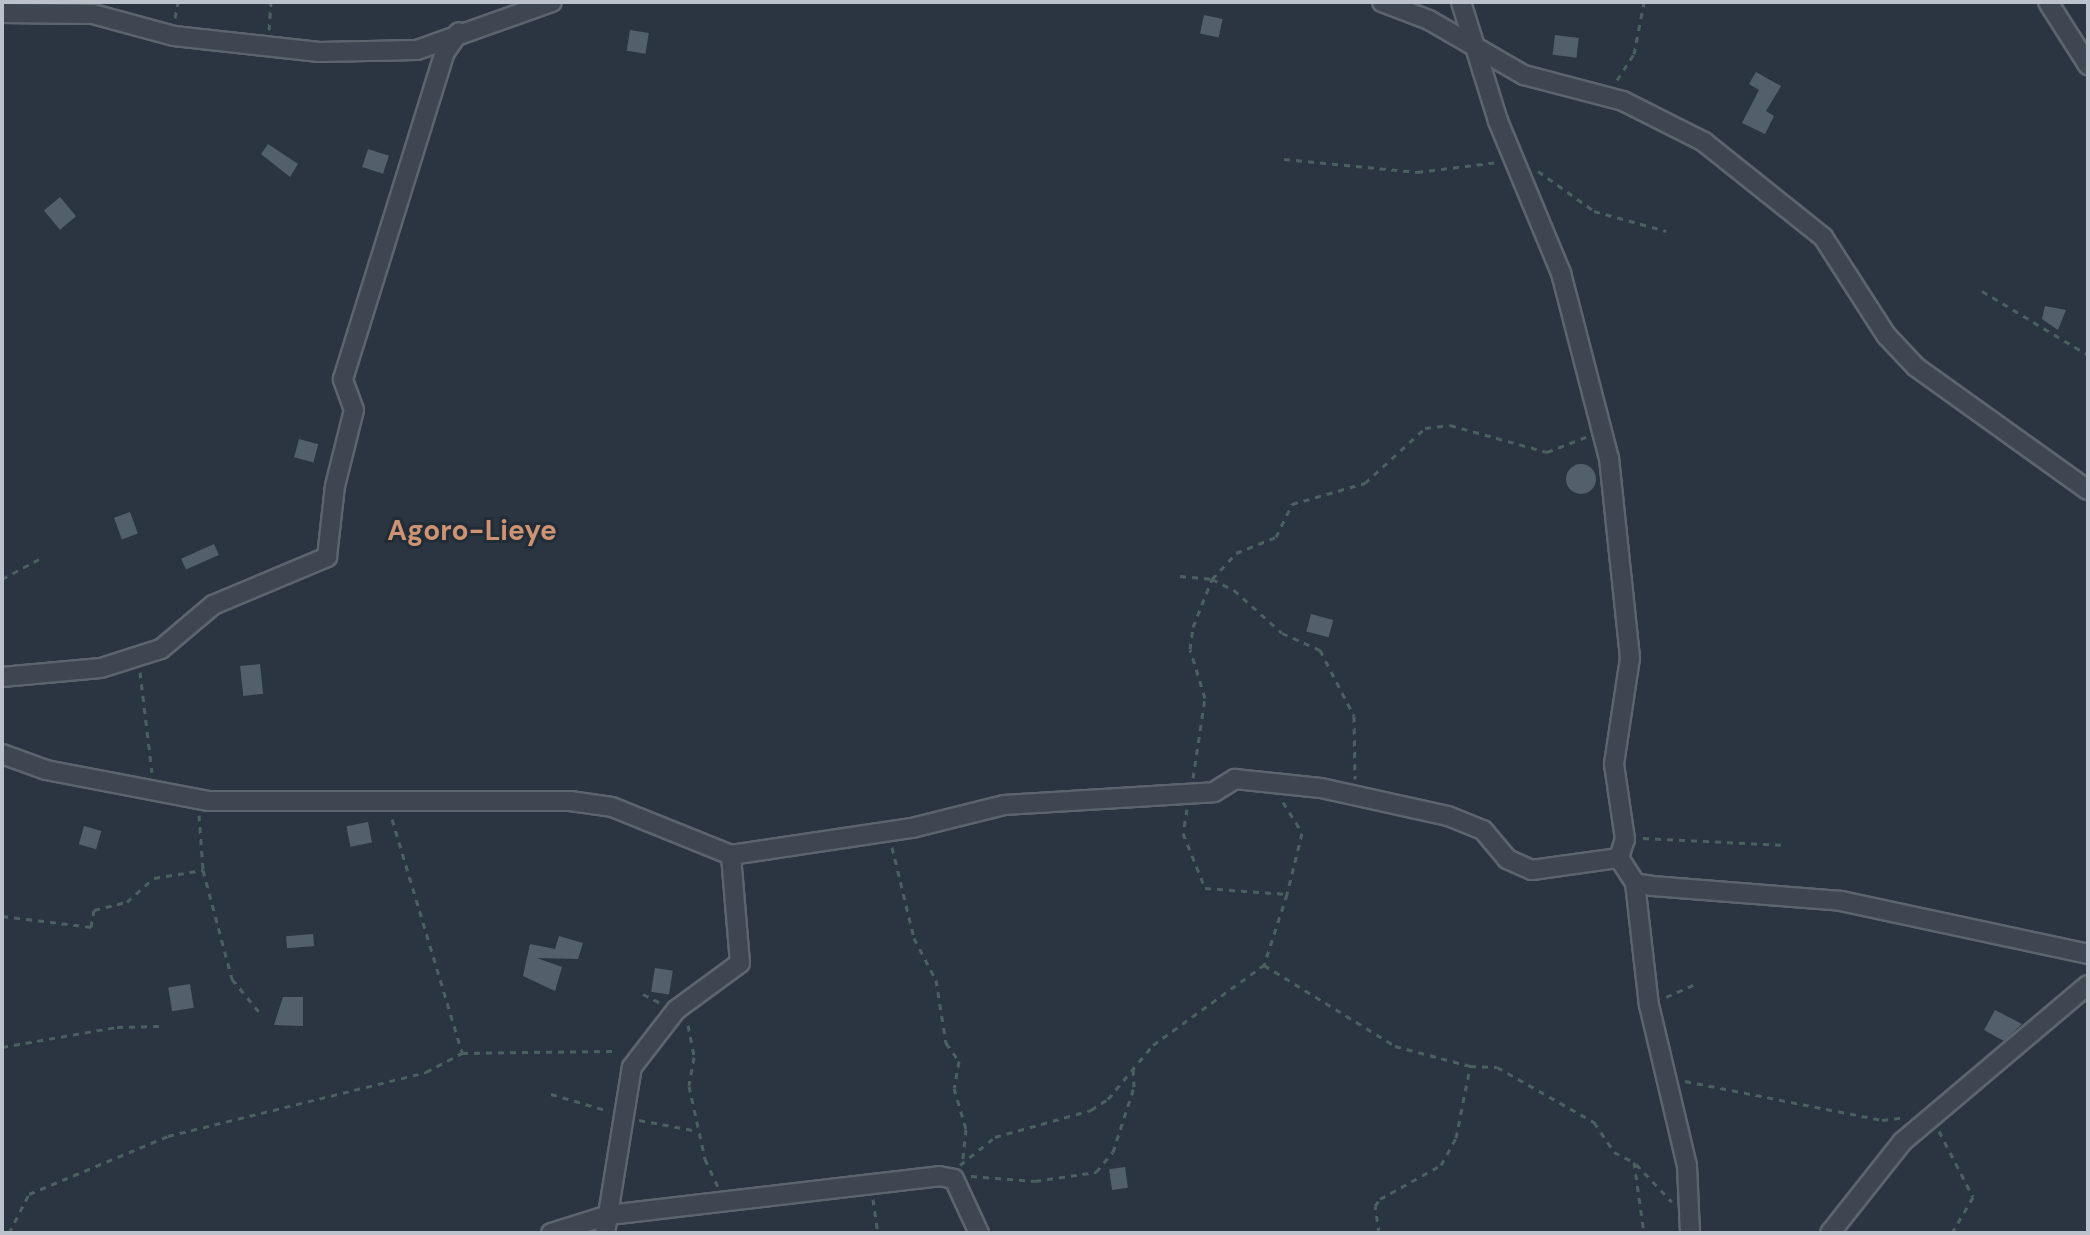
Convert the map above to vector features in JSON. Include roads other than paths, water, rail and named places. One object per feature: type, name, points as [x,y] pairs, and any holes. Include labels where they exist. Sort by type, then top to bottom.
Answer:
[{"type":"street","points":[[2,13],[93,14],[174,36],[268,47],[417,50],[459,32],[552,2]]},
{"type":"street","points":[[1382,2],[1524,75],[1669,119],[1774,195],[1838,255],[1886,335],[1916,367],[2088,490]]},
{"type":"street","points":[[1461,2],[1510,153],[1561,273],[1609,458],[1630,658],[1614,764],[1624,824],[1619,858],[1635,883],[1649,1005],[1691,1224]]},
{"type":"street","points":[[2048,2],[2088,65]]},
{"type":"street","points":[[2,677],[92,670],[137,657],[174,641],[179,629],[213,605],[301,573],[331,550],[335,486],[354,410],[343,379],[445,52],[459,32]]},
{"type":"street","points":[[2,754],[46,770],[152,787],[198,800],[381,803],[570,801],[612,807],[731,855],[887,831],[1004,805],[1191,790],[1214,792],[1235,779],[1350,794],[1473,825],[1507,859],[1532,870],[1619,858]]},
{"type":"street","points":[[607,1224],[632,1067],[676,1010],[740,963],[731,855]]},
{"type":"street","points":[[1635,883],[1841,901],[2088,954]]},
{"type":"street","points":[[1830,1233],[1902,1142],[2088,985]]},
{"type":"street","points":[[551,1233],[725,1201],[871,1183],[954,1179],[979,1233]]},
{"type":"district","name":"Agoro-Lieye","points":[[472,531]]}]
